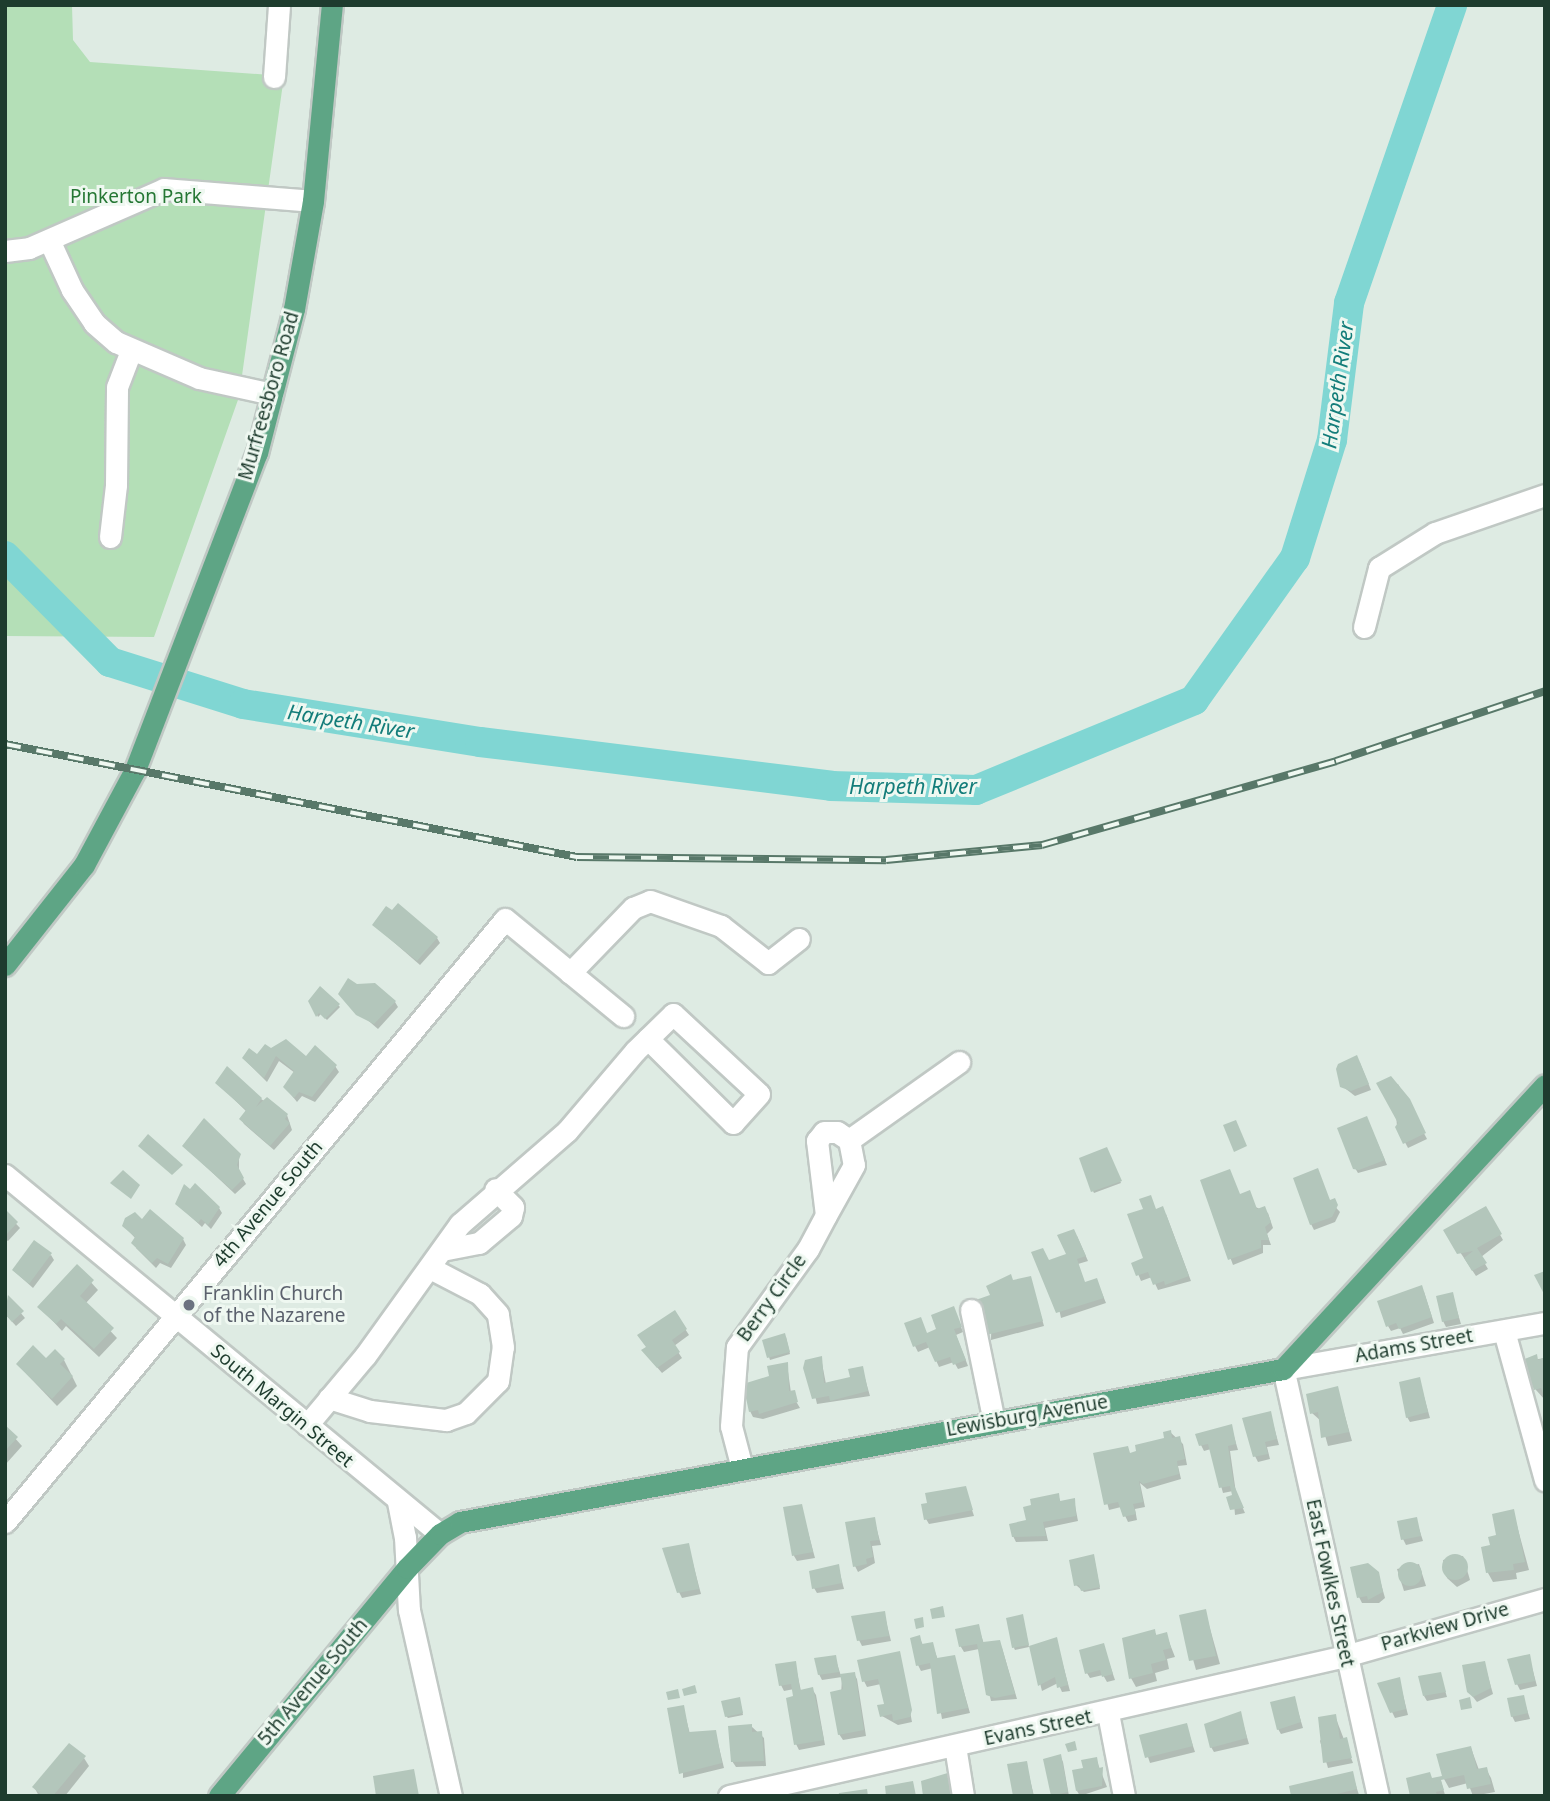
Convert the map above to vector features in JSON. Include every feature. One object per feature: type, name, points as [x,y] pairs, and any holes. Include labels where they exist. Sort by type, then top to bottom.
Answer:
[{"type":"main road","name":"Murfreesboro Road","points":[[5,965],[84,864],[138,763],[257,453],[294,309],[313,201],[332,5]]},
{"type":"main road","points":[[1283,1369],[1545,1084]]},
{"type":"main road","name":"Lewisburg Avenue","points":[[407,1568],[440,1534],[473,1518],[1283,1369]]},
{"type":"main road","name":"5th Avenue South","points":[[219,1796],[407,1568]]},
{"type":"street","points":[[274,77],[279,5]]},
{"type":"street","points":[[5,251],[49,240],[164,189],[313,201]]},
{"type":"street","points":[[49,240],[72,290],[94,323],[131,350],[199,378],[272,394]]},
{"type":"street","points":[[110,537],[116,485],[117,387],[131,350]]},
{"type":"street","points":[[1364,627],[1379,568],[1435,533],[1545,495]]},
{"type":"street","points":[[623,1016],[570,972],[633,908],[650,901],[721,926],[768,963],[799,939]]},
{"type":"street","name":"4th Avenue South","points":[[5,1522],[505,919],[570,972]]},
{"type":"street","points":[[307,1425],[430,1268],[460,1224],[495,1189],[566,1131],[648,1039],[673,1014],[759,1094],[733,1123],[648,1039]]},
{"type":"street","points":[[826,1215],[817,1141],[824,1132],[837,1132],[849,1140],[959,1062]]},
{"type":"street","name":"Berry Circle","points":[[743,1468],[731,1426],[737,1347],[808,1249],[854,1165],[849,1140]]},
{"type":"street","name":"South Margin Street","points":[[5,1175],[440,1534]]},
{"type":"street","points":[[442,1251],[479,1243],[511,1216],[513,1207],[495,1189]]},
{"type":"street","points":[[330,1398],[370,1411],[446,1420],[466,1413],[498,1381],[503,1347],[498,1314],[480,1294],[430,1268]]},
{"type":"street","points":[[971,1310],[994,1422]]},
{"type":"street","name":"Adams Street","points":[[1283,1369],[1545,1323]]},
{"type":"street","points":[[1504,1331],[1545,1480]]},
{"type":"street","name":"East Fowlkes Street","points":[[1283,1369],[1378,1796]]},
{"type":"street","points":[[398,1502],[407,1568],[409,1610],[451,1796]]},
{"type":"street","name":"Parkview Drive","points":[[1345,1656],[1545,1599]]},
{"type":"street","name":"Evans Street","points":[[729,1796],[789,1789],[917,1750],[955,1746],[1108,1713],[1345,1656]]},
{"type":"street","points":[[1108,1713],[1124,1796]]},
{"type":"street","points":[[955,1746],[963,1796]]},
{"type":"green space","name":"Pinkerton Park","points":[[5,5],[72,5],[73,40],[90,62],[284,76],[239,397],[154,637],[5,636]]},
{"type":"building","points":[[398,903],[438,937],[417,961],[372,925],[386,906],[392,910]]},
{"type":"building","points":[[348,978],[357,984],[375,983],[396,1001],[374,1024],[356,1015],[338,994]]},
{"type":"building","points":[[320,986],[340,1004],[325,1019],[319,1013],[316,1017],[308,1001]]},
{"type":"building","points":[[286,1039],[306,1056],[315,1045],[337,1065],[312,1097],[299,1092],[294,1098],[283,1087],[294,1071],[276,1056],[264,1078],[242,1058],[249,1048],[257,1054],[265,1044],[271,1048]]},
{"type":"building","points":[[1357,1055],[1369,1084],[1351,1091],[1340,1087],[1336,1069],[1338,1064]]},
{"type":"building","points":[[227,1066],[262,1098],[256,1107],[267,1097],[288,1114],[285,1119],[290,1123],[270,1146],[239,1119],[246,1110],[215,1083]]},
{"type":"building","points":[[1391,1076],[1410,1099],[1426,1133],[1403,1144],[1395,1127],[1398,1123],[1376,1083]]},
{"type":"building","points":[[1367,1116],[1385,1160],[1359,1170],[1353,1169],[1337,1128]]},
{"type":"building","points":[[204,1118],[241,1154],[237,1165],[244,1178],[232,1190],[182,1146]]},
{"type":"building","points":[[1236,1120],[1247,1146],[1234,1152],[1223,1125]]},
{"type":"building","points":[[148,1134],[183,1165],[172,1175],[138,1146]]},
{"type":"building","points":[[1107,1147],[1122,1181],[1091,1192],[1079,1158]]},
{"type":"building","points":[[1318,1168],[1330,1200],[1335,1198],[1338,1205],[1332,1217],[1310,1225],[1293,1178]]},
{"type":"building","points":[[1230,1169],[1240,1194],[1250,1190],[1257,1209],[1265,1206],[1271,1222],[1265,1227],[1269,1240],[1261,1240],[1261,1248],[1228,1260],[1200,1180]]},
{"type":"building","points":[[123,1170],[140,1185],[131,1199],[110,1183]]},
{"type":"building","points":[[195,1183],[220,1207],[208,1225],[201,1219],[198,1223],[175,1204],[184,1184],[190,1189]]},
{"type":"building","points":[[1151,1195],[1156,1209],[1163,1206],[1189,1276],[1165,1285],[1164,1281],[1153,1285],[1148,1272],[1136,1276],[1131,1263],[1143,1258],[1127,1214],[1143,1209],[1139,1199]]},
{"type":"building","points":[[1486,1206],[1502,1234],[1477,1248],[1487,1263],[1472,1271],[1464,1258],[1473,1251],[1457,1254],[1443,1230]]},
{"type":"building","points":[[5,1209],[18,1222],[5,1236]]},
{"type":"building","points":[[150,1209],[184,1238],[168,1264],[157,1258],[152,1263],[131,1243],[135,1237],[122,1226],[125,1218],[135,1212],[142,1219]]},
{"type":"building","points":[[1074,1229],[1086,1256],[1077,1259],[1085,1282],[1097,1278],[1104,1298],[1056,1313],[1031,1252],[1043,1248],[1049,1260],[1066,1254],[1057,1235]]},
{"type":"building","points":[[34,1240],[52,1253],[29,1284],[12,1270]]},
{"type":"building","points":[[77,1264],[94,1280],[80,1296],[114,1328],[94,1349],[61,1319],[56,1324],[37,1307]]},
{"type":"building","points":[[1545,1271],[1545,1294],[1544,1294],[1534,1275]]},
{"type":"building","points":[[1011,1274],[1013,1280],[1031,1276],[1043,1321],[986,1335],[973,1301],[990,1295],[986,1286]]},
{"type":"building","points":[[1422,1285],[1432,1317],[1399,1329],[1396,1323],[1386,1327],[1377,1301]]},
{"type":"building","points":[[1453,1292],[1459,1318],[1442,1322],[1436,1296]]},
{"type":"building","points":[[8,1295],[24,1311],[12,1322],[5,1314]]},
{"type":"building","points":[[954,1306],[962,1327],[954,1329],[966,1360],[953,1365],[950,1357],[935,1362],[926,1342],[913,1347],[904,1323],[921,1317],[927,1333],[936,1329],[931,1315]]},
{"type":"building","points":[[675,1310],[687,1329],[672,1340],[680,1352],[657,1368],[641,1350],[646,1347],[637,1335]]},
{"type":"building","points":[[785,1333],[790,1352],[767,1358],[762,1340]]},
{"type":"building","points":[[33,1345],[46,1358],[55,1349],[65,1359],[60,1364],[73,1376],[52,1399],[16,1364]]},
{"type":"building","points":[[1537,1354],[1538,1360],[1545,1357],[1545,1398],[1541,1388],[1534,1390],[1522,1360]]},
{"type":"building","points":[[822,1356],[824,1383],[850,1377],[848,1369],[863,1366],[868,1391],[830,1401],[829,1396],[812,1399],[803,1368],[805,1360]]},
{"type":"building","points":[[788,1362],[789,1391],[795,1390],[798,1402],[759,1414],[758,1410],[749,1412],[743,1384],[769,1376],[767,1366]]},
{"type":"building","points":[[1420,1377],[1428,1412],[1406,1418],[1399,1382]]},
{"type":"building","points":[[1338,1386],[1349,1432],[1321,1438],[1318,1412],[1310,1414],[1306,1394]]},
{"type":"building","points":[[1271,1411],[1277,1439],[1265,1442],[1268,1454],[1253,1457],[1242,1418]]},
{"type":"building","points":[[1232,1424],[1236,1444],[1228,1446],[1234,1485],[1244,1508],[1230,1510],[1226,1497],[1232,1495],[1230,1486],[1219,1488],[1208,1444],[1199,1446],[1195,1434]]},
{"type":"building","points":[[5,1425],[18,1437],[5,1451]]},
{"type":"building","points":[[1171,1430],[1172,1438],[1180,1436],[1185,1459],[1177,1461],[1179,1474],[1143,1484],[1139,1481],[1143,1502],[1133,1504],[1136,1514],[1123,1517],[1118,1502],[1104,1505],[1093,1453],[1128,1446],[1130,1453],[1136,1451],[1135,1445],[1164,1438],[1163,1432]]},
{"type":"building","points":[[966,1486],[973,1510],[924,1520],[921,1504],[927,1503],[925,1493]]},
{"type":"building","points":[[1059,1493],[1060,1501],[1075,1498],[1076,1516],[1043,1522],[1046,1536],[1012,1537],[1009,1524],[1026,1520],[1023,1507],[1031,1505],[1030,1499]]},
{"type":"building","points":[[802,1504],[813,1552],[792,1556],[783,1507]]},
{"type":"building","points":[[1514,1509],[1525,1562],[1513,1564],[1514,1570],[1486,1573],[1481,1547],[1490,1545],[1488,1537],[1496,1535],[1492,1514]]},
{"type":"building","points":[[875,1517],[879,1540],[870,1541],[873,1557],[866,1559],[867,1564],[853,1567],[845,1522]]},
{"type":"building","points":[[1417,1517],[1421,1536],[1401,1540],[1397,1521]]},
{"type":"building","points":[[689,1543],[699,1589],[677,1593],[662,1548]]},
{"type":"building","points":[[1094,1554],[1100,1587],[1081,1591],[1079,1585],[1074,1586],[1069,1560]]},
{"type":"building","points":[[1455,1554],[1464,1558],[1468,1567],[1464,1576],[1455,1580],[1446,1576],[1442,1567],[1446,1558]]},
{"type":"building","points":[[1410,1562],[1419,1565],[1422,1574],[1419,1583],[1410,1586],[1401,1583],[1398,1574],[1401,1565]]},
{"type":"building","points":[[1368,1563],[1379,1572],[1383,1592],[1368,1600],[1367,1596],[1357,1598],[1350,1567]]},
{"type":"building","points":[[839,1564],[842,1583],[812,1589],[809,1571]]},
{"type":"building","points":[[943,1606],[945,1617],[932,1619],[930,1609]]},
{"type":"building","points":[[1206,1609],[1216,1656],[1189,1661],[1179,1615]]},
{"type":"building","points":[[885,1611],[889,1636],[857,1641],[851,1616]]},
{"type":"building","points":[[1023,1614],[1029,1645],[1012,1648],[1006,1618]]},
{"type":"building","points":[[923,1617],[924,1627],[916,1629],[914,1619]]},
{"type":"building","points":[[979,1624],[983,1642],[1000,1640],[1015,1694],[995,1698],[986,1695],[977,1644],[959,1647],[955,1629]]},
{"type":"building","points":[[1155,1629],[1156,1635],[1167,1632],[1171,1648],[1163,1650],[1166,1660],[1151,1664],[1153,1673],[1129,1679],[1122,1638]]},
{"type":"building","points":[[920,1635],[922,1644],[933,1642],[937,1658],[955,1655],[968,1708],[937,1714],[930,1663],[916,1666],[910,1638]]},
{"type":"building","points":[[1057,1637],[1068,1685],[1057,1688],[1055,1677],[1038,1686],[1029,1646]]},
{"type":"building","points":[[1104,1643],[1113,1674],[1102,1677],[1100,1670],[1085,1674],[1079,1650]]},
{"type":"building","points":[[900,1651],[912,1710],[910,1717],[893,1721],[892,1714],[880,1717],[877,1705],[884,1704],[878,1679],[862,1682],[857,1660]]},
{"type":"building","points":[[1530,1654],[1535,1681],[1515,1685],[1507,1659]]},
{"type":"building","points":[[836,1655],[839,1672],[818,1675],[814,1658]]},
{"type":"building","points":[[796,1661],[800,1690],[813,1687],[824,1740],[794,1745],[786,1698],[793,1696],[791,1684],[779,1686],[775,1664]]},
{"type":"building","points":[[1485,1661],[1491,1688],[1473,1697],[1467,1692],[1462,1665]]},
{"type":"building","points":[[855,1672],[864,1730],[838,1735],[830,1692],[843,1689],[840,1674]]},
{"type":"building","points":[[1441,1672],[1446,1692],[1423,1696],[1418,1676]]},
{"type":"building","points":[[1400,1677],[1406,1709],[1390,1713],[1377,1683]]},
{"type":"building","points":[[695,1685],[697,1693],[684,1696],[682,1689]]},
{"type":"building","points":[[678,1689],[680,1698],[668,1700],[666,1692]]},
{"type":"building","points":[[1524,1695],[1528,1713],[1511,1717],[1507,1698]]},
{"type":"building","points":[[1295,1696],[1301,1722],[1277,1730],[1270,1702]]},
{"type":"building","points":[[740,1697],[743,1713],[725,1717],[721,1701]]},
{"type":"building","points":[[1470,1697],[1472,1708],[1461,1710],[1459,1700]]},
{"type":"building","points":[[684,1705],[689,1732],[716,1730],[722,1763],[679,1774],[667,1708]]},
{"type":"building","points":[[1241,1711],[1247,1738],[1210,1748],[1204,1724]]},
{"type":"building","points":[[1336,1714],[1340,1739],[1347,1737],[1352,1758],[1323,1763],[1318,1717]]},
{"type":"building","points":[[1187,1723],[1193,1746],[1145,1758],[1139,1735]]},
{"type":"building","points":[[752,1724],[752,1732],[762,1731],[764,1761],[731,1762],[728,1726]]},
{"type":"building","points":[[1075,1741],[1077,1750],[1068,1752],[1065,1744]]},
{"type":"building","points":[[69,1743],[86,1756],[53,1796],[43,1796],[32,1787]]},
{"type":"building","points":[[1471,1746],[1477,1769],[1487,1767],[1491,1784],[1467,1789],[1464,1775],[1441,1780],[1444,1790],[1436,1792],[1437,1796],[1410,1796],[1406,1778],[1430,1772],[1432,1778],[1442,1776],[1436,1754]]},
{"type":"building","points":[[1061,1754],[1068,1792],[1051,1796],[1043,1759]]},
{"type":"building","points":[[1097,1757],[1099,1768],[1103,1767],[1102,1786],[1076,1791],[1072,1770],[1083,1768],[1081,1760]]},
{"type":"building","points":[[1027,1761],[1033,1794],[1013,1796],[1007,1764]]},
{"type":"building","points":[[414,1769],[419,1796],[376,1796],[373,1776]]},
{"type":"building","points":[[1353,1771],[1357,1789],[1329,1796],[1291,1796],[1289,1786]]},
{"type":"building","points":[[951,1772],[955,1796],[923,1796],[921,1781]]},
{"type":"building","points":[[913,1781],[916,1796],[886,1796],[885,1786]]},
{"type":"building","points":[[867,1789],[868,1796],[838,1796],[839,1793]]},
{"type":"waterway","name":"Harpeth River","points":[[5,556],[110,662],[243,704],[480,742],[831,786],[976,790],[1194,700],[1295,558],[1332,440],[1349,303],[1452,5]]},
{"type":"railway","points":[[5,744],[577,857],[886,860],[1042,845],[1336,761],[1545,691]]},
{"type":"place","name":"Franklin Church of the Nazarene","points":[[189,1305]]}]
